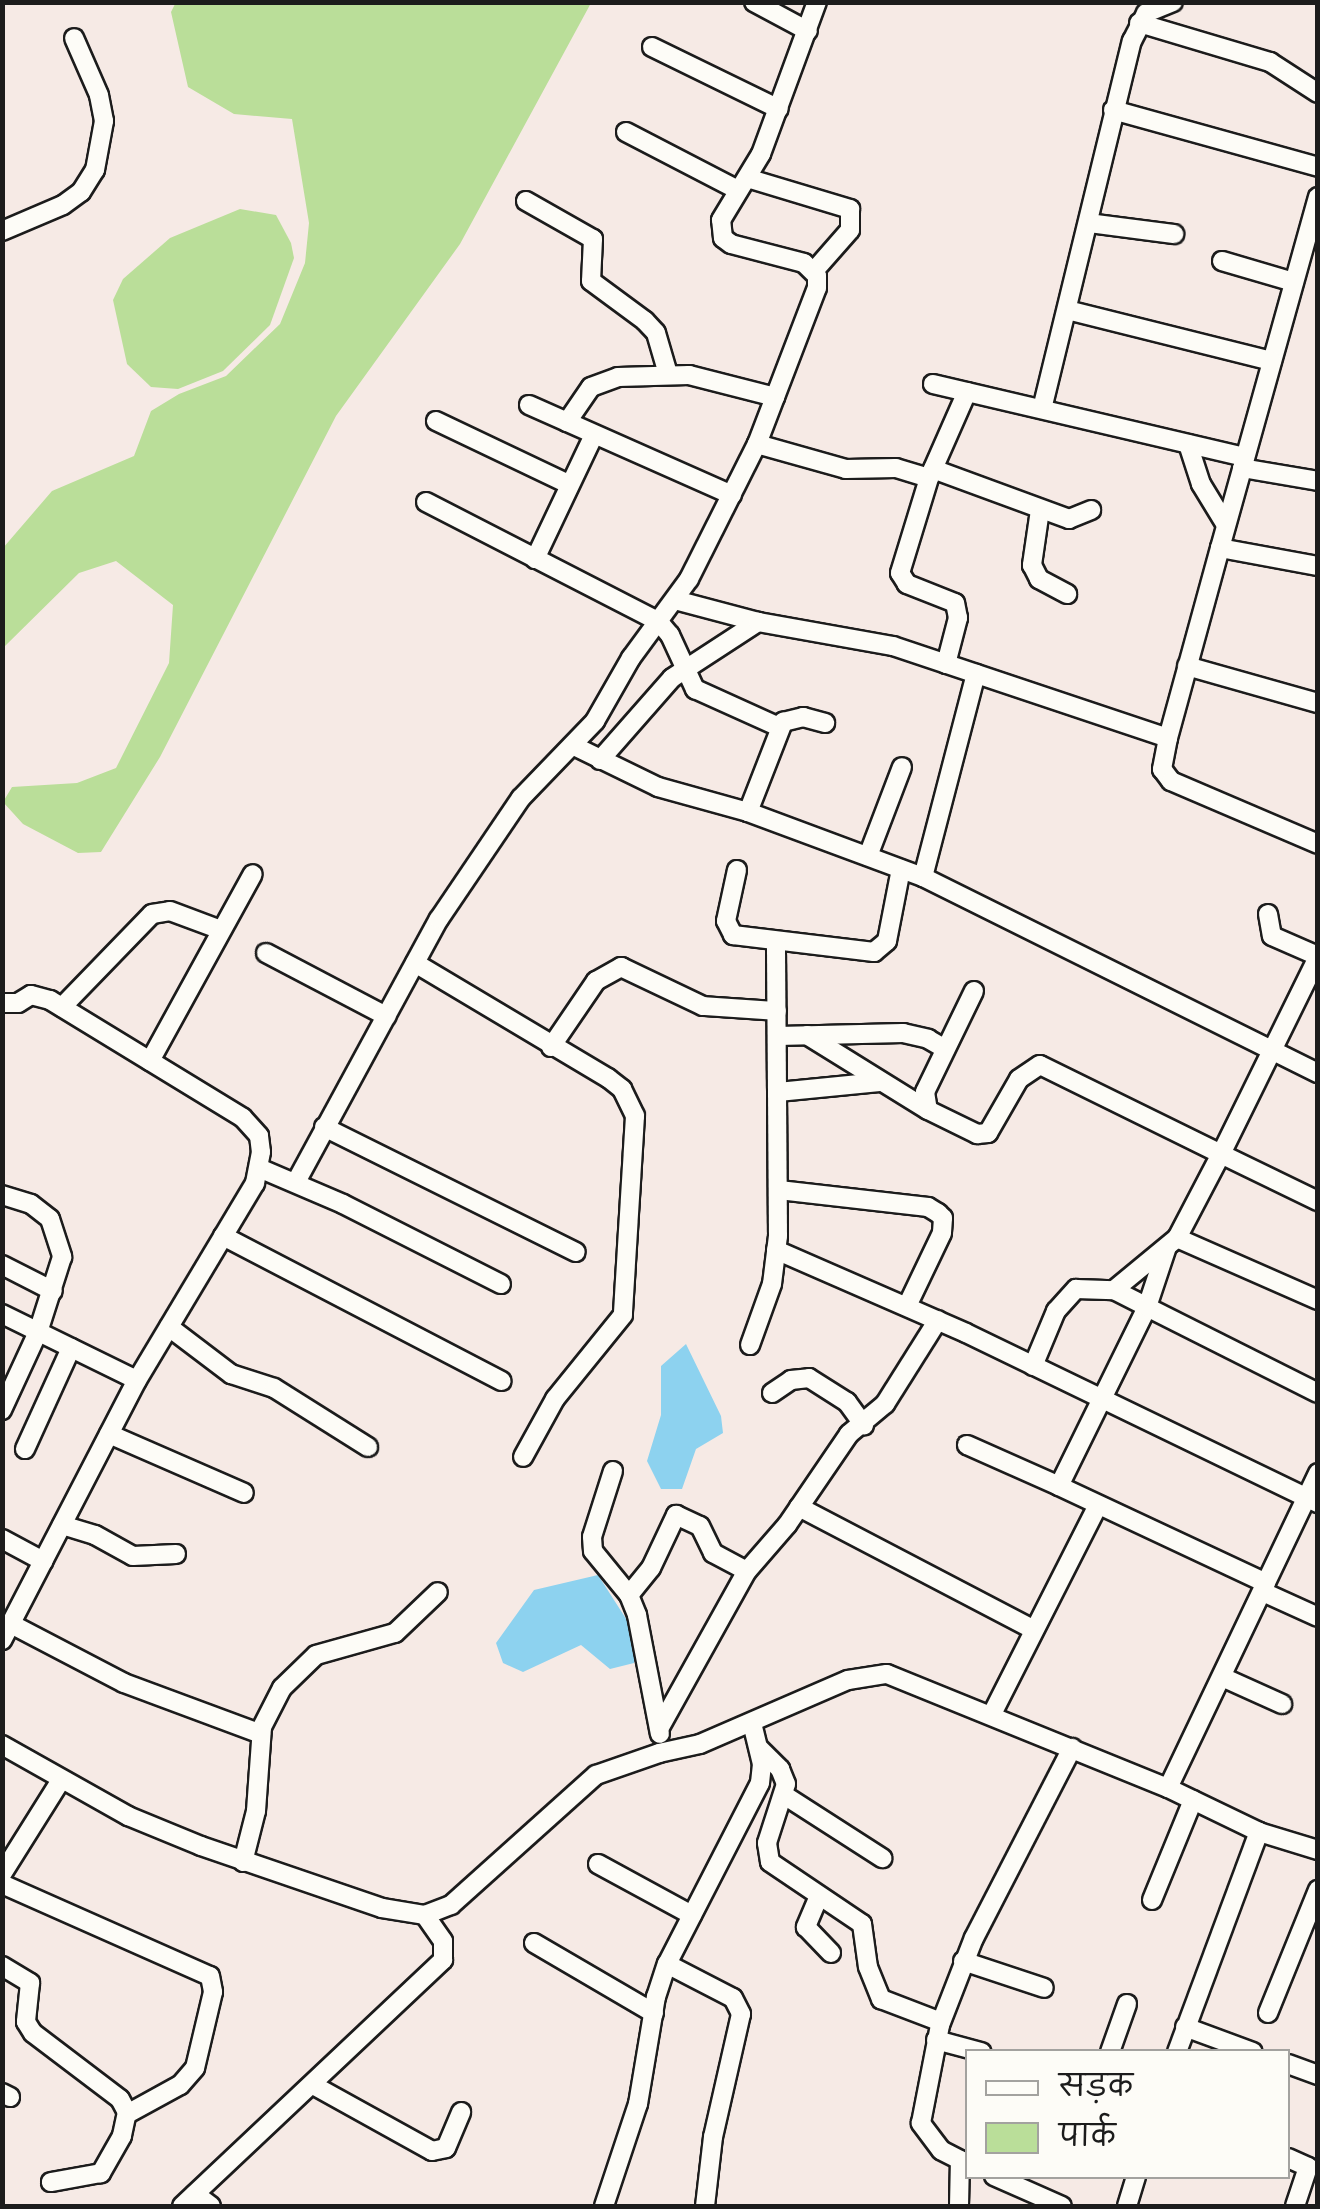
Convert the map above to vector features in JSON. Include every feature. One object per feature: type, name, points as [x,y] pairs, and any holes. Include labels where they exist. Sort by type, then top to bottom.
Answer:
[{"type":"street","points":[[754,2],[808,31]]},
{"type":"street","points":[[814,271],[804,264],[723,238],[721,220],[779,109],[817,2]]},
{"type":"street","points":[[1042,410],[1113,110],[1140,22],[1152,8],[1172,2]]},
{"type":"street","points":[[1140,22],[1270,62],[1318,93]]},
{"type":"street","points":[[2,230],[63,204],[81,192],[95,170],[104,122],[100,95],[74,38]]},
{"type":"street","points":[[652,47],[779,109]]},
{"type":"street","points":[[1113,110],[1318,167]]},
{"type":"street","points":[[296,1182],[415,963],[521,798],[574,746],[675,600],[757,444],[816,288],[814,271],[850,230],[850,209],[742,184],[626,132]]},
{"type":"street","points":[[1318,198],[1187,666],[1162,769],[1170,781],[1318,844]]},
{"type":"street","points":[[526,201],[593,239],[590,281],[646,321],[656,333],[668,374]]},
{"type":"street","points":[[1089,223],[1174,234]]},
{"type":"street","points":[[1222,261],[1294,282]]},
{"type":"street","points":[[1067,310],[1272,360]]},
{"type":"street","points":[[567,422],[580,399],[603,381],[668,374],[714,380],[775,398]]},
{"type":"street","points":[[933,384],[1188,444],[1318,482]]},
{"type":"street","points":[[946,664],[958,618],[954,603],[908,584],[900,573],[931,474],[967,392]]},
{"type":"street","points":[[529,405],[732,495]]},
{"type":"street","points":[[436,421],[570,485]]},
{"type":"street","points":[[535,559],[594,435]]},
{"type":"street","points":[[757,444],[846,469],[896,468],[931,474],[1076,519],[1091,510]]},
{"type":"street","points":[[1188,444],[1201,484],[1226,525]]},
{"type":"street","points":[[426,502],[659,622],[670,635],[695,689],[711,700],[779,727]]},
{"type":"street","points":[[1040,510],[1032,565],[1039,579],[1066,594]]},
{"type":"street","points":[[1220,548],[1318,566]]},
{"type":"street","points":[[675,600],[758,622],[864,638],[1168,738]]},
{"type":"street","points":[[600,760],[683,669],[758,622]]},
{"type":"street","points":[[1187,666],[1318,703]]},
{"type":"street","points":[[923,877],[976,674]]},
{"type":"street","points":[[748,812],[779,727],[791,717],[825,723]]},
{"type":"street","points":[[574,746],[658,787],[748,812],[923,877],[1318,1073]]},
{"type":"street","points":[[868,856],[902,766]]},
{"type":"street","points":[[737,870],[726,922],[739,938],[882,950],[902,869]]},
{"type":"street","points":[[150,1061],[253,874]]},
{"type":"street","points":[[62,1007],[152,914],[170,911],[221,930]]},
{"type":"street","points":[[1059,1486],[1105,1401],[1172,1242],[1221,1154],[1317,956],[1272,936],[1268,914]]},
{"type":"street","points":[[750,1346],[766,1304],[776,1250],[776,943]]},
{"type":"street","points":[[266,952],[386,1016]]},
{"type":"street","points":[[415,963],[608,1078],[630,1102],[635,1130],[624,1315],[555,1399],[523,1458]]},
{"type":"street","points":[[551,1047],[596,981],[621,967],[702,1006],[778,1011]]},
{"type":"street","points":[[928,1110],[925,1092],[974,991]]},
{"type":"street","points":[[2,1002],[41,996],[253,1126],[259,1136],[260,1168],[255,1184],[137,1380],[7,1632],[124,1683],[261,1734]]},
{"type":"street","points":[[778,1036],[914,1034],[945,1049]]},
{"type":"street","points":[[807,1036],[928,1110],[976,1134],[988,1132],[1020,1079],[1040,1064],[1318,1201]]},
{"type":"street","points":[[778,1092],[880,1082]]},
{"type":"street","points":[[324,1127],[576,1252]]},
{"type":"street","points":[[260,1168],[501,1284]]},
{"type":"street","points":[[779,1190],[928,1207],[938,1212],[944,1224],[942,1233],[907,1306]]},
{"type":"street","points":[[2,1195],[31,1204],[50,1219],[62,1257],[38,1332],[2,1410]]},
{"type":"street","points":[[223,1236],[502,1381]]},
{"type":"street","points":[[1114,1290],[1172,1242]]},
{"type":"street","points":[[1172,1242],[1318,1300]]},
{"type":"street","points":[[776,1250],[938,1320],[1312,1500]]},
{"type":"street","points":[[2,1265],[53,1290]]},
{"type":"street","points":[[1033,1366],[1065,1297],[1086,1287],[1114,1290],[1318,1393]]},
{"type":"street","points":[[2,1314],[137,1380]]},
{"type":"street","points":[[660,1727],[747,1571],[799,1507],[848,1434],[864,1425],[885,1404],[938,1320]]},
{"type":"street","points":[[169,1327],[224,1370],[274,1388],[368,1447]]},
{"type":"street","points":[[25,1449],[72,1348]]},
{"type":"street","points":[[772,1393],[791,1380],[809,1378],[847,1402],[864,1425]]},
{"type":"street","points":[[109,1434],[244,1493]]},
{"type":"street","points":[[967,1445],[1098,1505],[1318,1617]]},
{"type":"street","points":[[613,1471],[592,1536],[593,1551],[628,1595],[644,1642],[660,1727],[659,1753]]},
{"type":"street","points":[[1168,1788],[1264,1588],[1312,1500],[1318,1473]]},
{"type":"street","points":[[992,1714],[1098,1505]]},
{"type":"street","points":[[799,1507],[1034,1630]]},
{"type":"street","points":[[628,1595],[652,1568],[676,1516],[700,1526],[713,1554],[747,1571]]},
{"type":"street","points":[[62,1525],[95,1535],[133,1556],[176,1554]]},
{"type":"street","points":[[2,1539],[43,1561]]},
{"type":"street","points":[[243,1862],[254,1822],[261,1734],[270,1708],[302,1666],[329,1649],[395,1634],[438,1592]]},
{"type":"street","points":[[2,1745],[128,1816],[243,1862],[382,1908],[425,1915],[451,1905],[575,1789],[596,1775],[659,1753],[700,1744],[865,1675],[908,1680],[1168,1788],[1259,1832],[1318,1850]]},
{"type":"street","points":[[1222,1676],[1282,1704]]},
{"type":"street","points":[[604,2206],[638,2104],[667,1964],[760,1783],[762,1764],[752,1723]]},
{"type":"street","points":[[758,1748],[780,1769],[784,1794],[767,1844],[770,1862],[862,1924],[873,1987],[881,1999],[975,2049]]},
{"type":"street","points":[[959,2206],[964,2162],[941,2150],[922,2123],[938,2031],[964,1961],[1072,1748]]},
{"type":"street","points":[[2,1874],[60,1780]]},
{"type":"street","points":[[784,1794],[882,1858]]},
{"type":"street","points":[[1152,1900],[1193,1800]]},
{"type":"street","points":[[1177,2049],[1259,1832]]},
{"type":"street","points":[[598,1864],[692,1916]]},
{"type":"street","points":[[2,1884],[210,1976],[214,1992],[195,2068],[180,2085],[127,2114]]},
{"type":"street","points":[[1268,2012],[1318,1890]]},
{"type":"street","points":[[820,1896],[806,1927],[832,1954]]},
{"type":"street","points":[[188,2200],[444,1960],[443,1941],[425,1915]]},
{"type":"street","points":[[534,1943],[654,2012]]},
{"type":"street","points":[[964,1961],[1044,1988]]},
{"type":"street","points":[[667,1964],[734,1998],[741,2014],[713,2137],[705,2206]]},
{"type":"street","points":[[2,1966],[30,1983],[26,2022],[33,2033],[120,2099],[127,2114],[122,2136],[101,2173],[51,2182]]},
{"type":"street","points":[[1111,2049],[1127,2004]]},
{"type":"street","points":[[1184,2027],[1245,2049]]},
{"type":"street","points":[[1290,2065],[1318,2075]]},
{"type":"street","points":[[312,2085],[432,2151],[446,2148],[461,2112]]},
{"type":"street","points":[[1290,2159],[1308,2167],[1296,2206]]},
{"type":"street","points":[[1001,2179],[1062,2206]]},
{"type":"street","points":[[1126,2206],[1135,2179]]},
{"type":"street","points":[[188,2200],[211,2206]]},
{"type":"green space","points":[[176,2],[591,3],[460,244],[336,416],[160,757],[101,852],[78,853],[23,824],[3,802],[12,787],[77,783],[116,768],[169,663],[173,605],[116,561],[79,573],[3,648],[3,548],[52,491],[134,456],[151,411],[179,394],[226,376],[280,324],[305,263],[309,223],[292,119],[234,114],[188,87],[171,12]]},
{"type":"green space","points":[[240,209],[276,215],[291,243],[294,258],[270,325],[223,371],[178,389],[151,387],[127,364],[113,300],[123,279],[170,238]]},
{"type":"water","points":[[686,1344],[721,1416],[723,1433],[696,1449],[682,1489],[661,1489],[647,1461],[661,1415],[661,1366]]},
{"type":"water","points":[[598,1575],[639,1639],[634,1663],[610,1669],[581,1645],[523,1672],[503,1663],[496,1643],[534,1590]]}]
